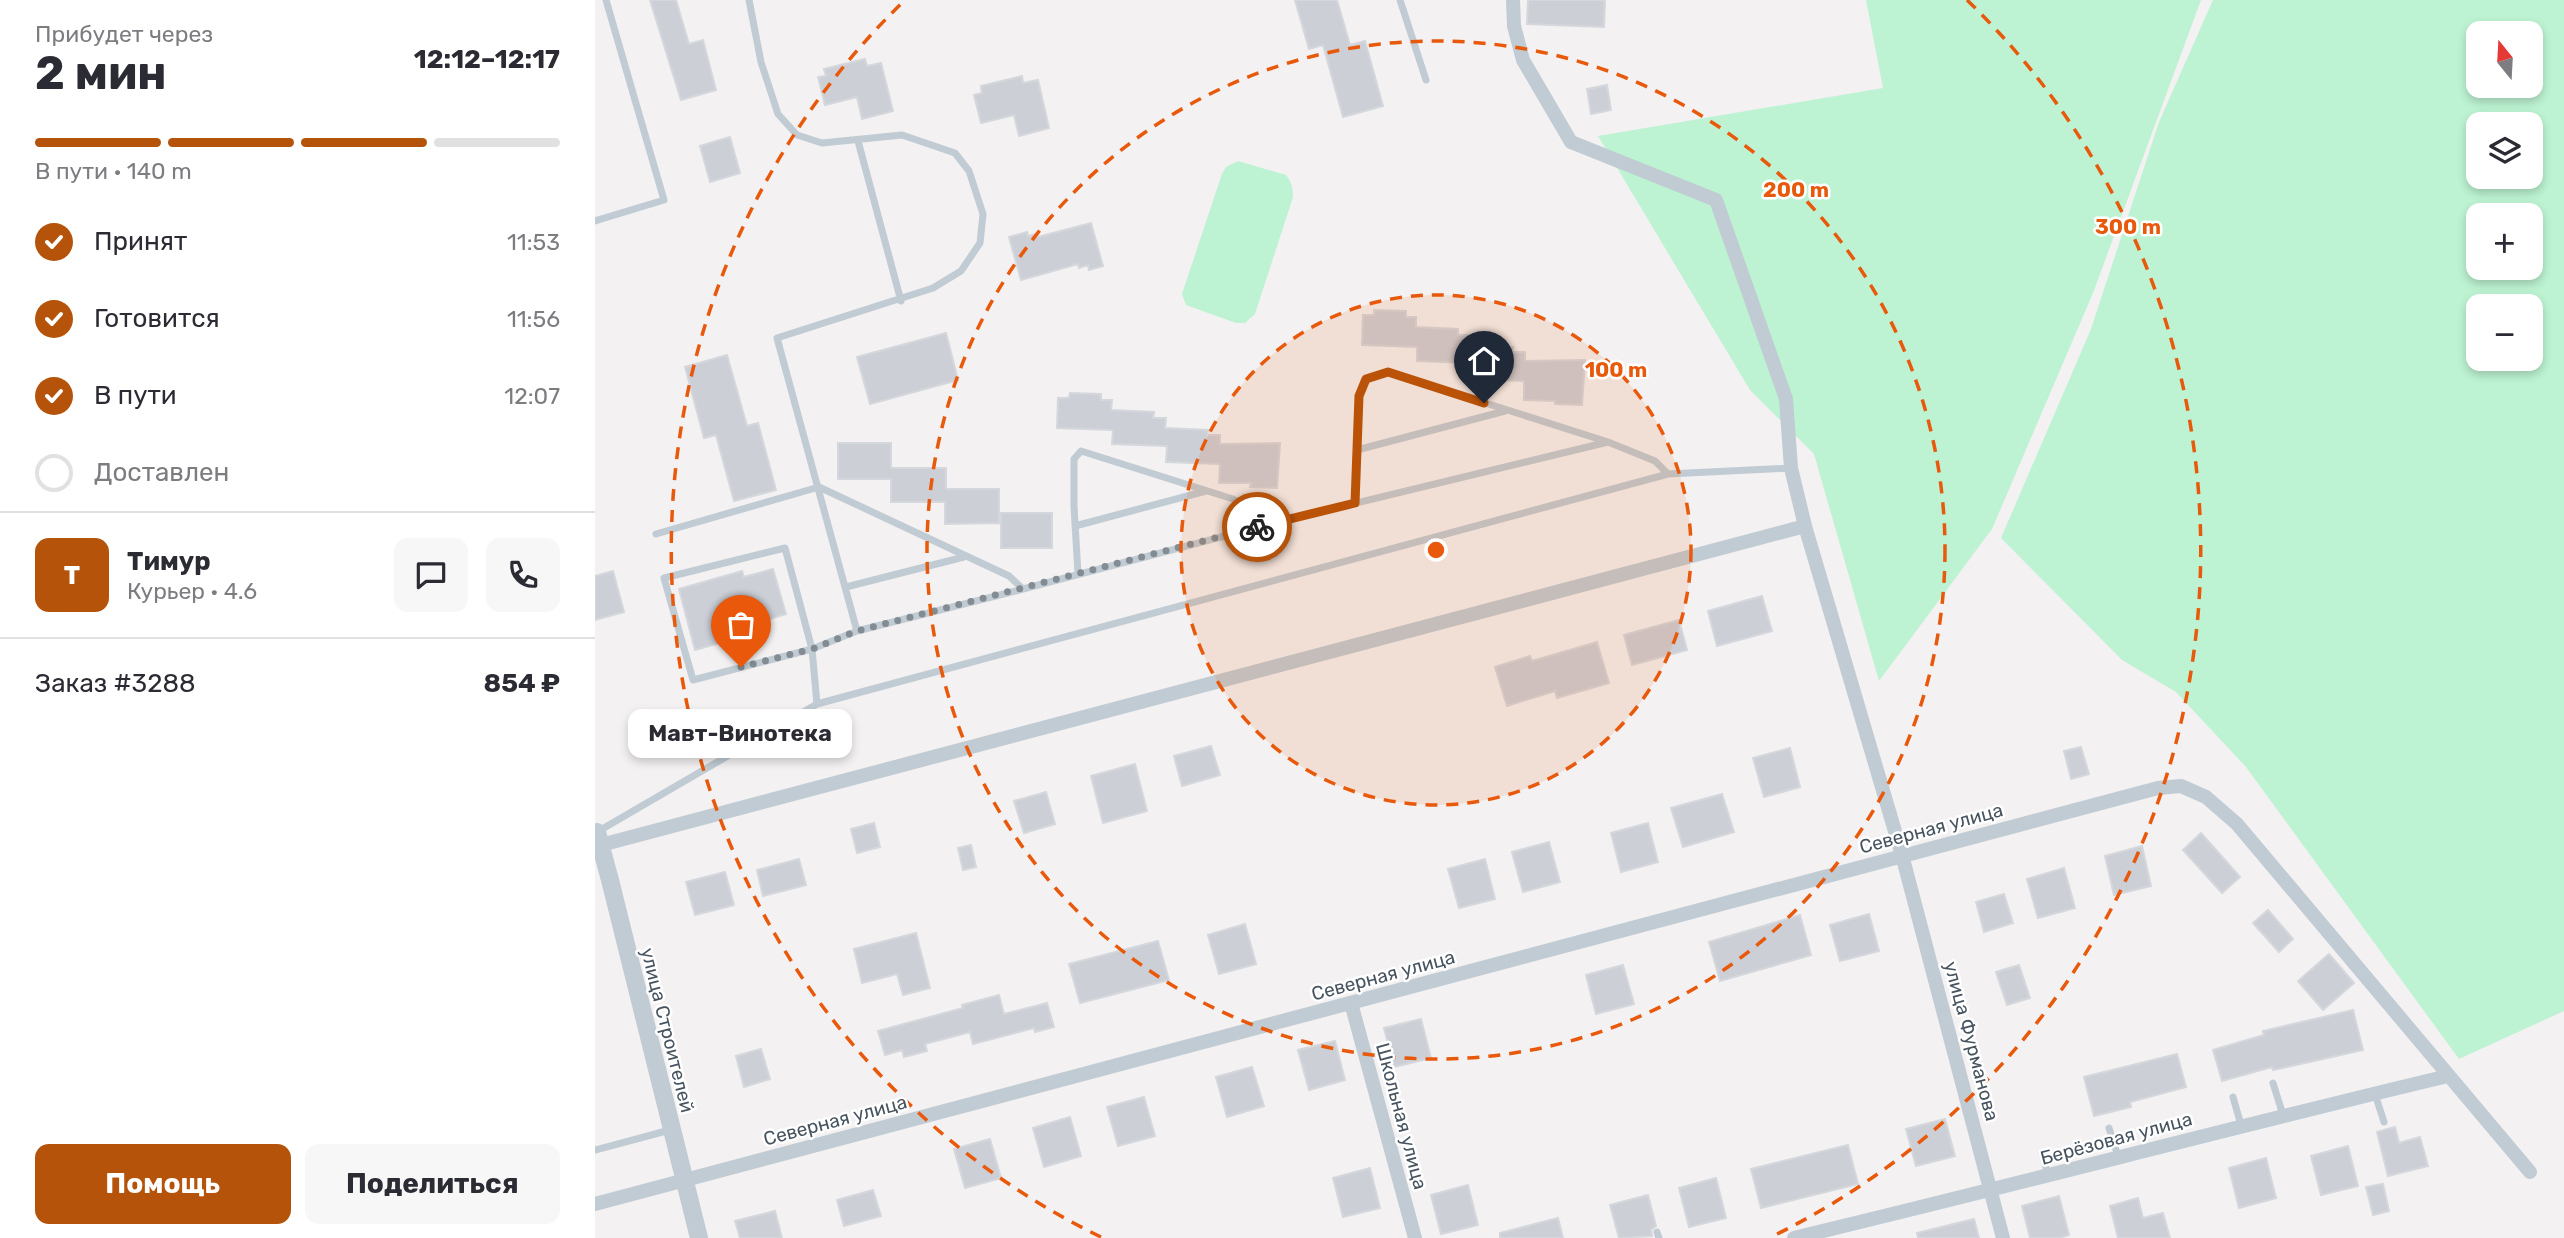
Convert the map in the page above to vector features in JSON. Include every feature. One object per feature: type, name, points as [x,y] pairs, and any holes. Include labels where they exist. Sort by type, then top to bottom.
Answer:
[{"type":"street","name":"улица Фурманова","points":[[1513,0],[1514,26],[1523,60],[1571,142],[1716,200],[1786,399],[1791,468],[1805,526],[1902,855],[2003,1238]]},
{"type":"street","points":[[597,833],[1805,526]]},
{"type":"street","name":"Северная улица","points":[[595,1204],[1902,855],[2158,789],[2181,786],[2206,797],[2237,824],[2448,1076]]},
{"type":"street","name":"улица Строителей","points":[[597,833],[699,1238]]},
{"type":"street","name":"Школьная улица","points":[[1351,1003],[1415,1238]]},
{"type":"street","points":[[2448,1076],[2531,1172]]},
{"type":"street","name":"Берёзовая улица","points":[[1794,1238],[2241,1125],[2448,1076]]},
{"type":"lane","points":[[595,221],[664,200],[606,0]]},
{"type":"lane","points":[[749,0],[761,62],[778,114],[797,135],[823,144],[902,135],[955,153],[969,170],[983,214],[980,243],[961,271],[933,288],[777,338],[857,631]]},
{"type":"lane","points":[[1400,0],[1426,80]]},
{"type":"lane","points":[[858,141],[901,300]]},
{"type":"lane","points":[[1355,503],[1359,396],[1366,379],[1388,372],[1608,442],[1655,461],[1668,474]]},
{"type":"lane","points":[[1357,450],[1508,410]]},
{"type":"lane","points":[[817,704],[812,649],[785,548],[664,578],[693,680],[812,649],[857,631],[1278,522],[1608,442]]},
{"type":"lane","points":[[1078,574],[1074,459],[1081,451],[1233,499],[1278,522]]},
{"type":"lane","points":[[597,833],[817,704],[1668,474],[1791,468]]},
{"type":"lane","points":[[656,534],[819,487],[1009,576],[1023,589]]},
{"type":"lane","points":[[1075,526],[1207,491]]},
{"type":"lane","points":[[846,587],[964,556]]},
{"type":"lane","points":[[2273,1083],[2283,1115]]},
{"type":"lane","points":[[2375,1093],[2384,1122]]},
{"type":"lane","points":[[2233,1097],[2241,1125]]},
{"type":"lane","points":[[2109,1128],[2118,1156]]},
{"type":"lane","points":[[595,1150],[671,1129]]},
{"type":"lane","points":[[2042,1153],[2048,1175]]},
{"type":"green space","points":[[1866,0],[2201,0],[2093,293],[1992,529],[1879,681],[1814,454],[1750,390],[1598,136],[1883,88]]},
{"type":"green space","points":[[2213,0],[2564,0],[2564,1011],[2459,1059],[2246,767],[2176,692],[2122,660],[2001,538],[2091,329],[2159,122]]},
{"type":"green space","points":[[1238,161],[1286,175],[1293,194],[1255,314],[1245,323],[1236,323],[1186,305],[1182,294],[1222,174],[1226,167]]},
{"type":"building","points":[[650,0],[676,0],[689,44],[703,40],[716,90],[681,100]]},
{"type":"building","points":[[1295,0],[1337,0],[1350,45],[1365,41],[1383,106],[1343,117],[1323,45],[1309,49]]},
{"type":"building","points":[[1528,0],[1605,0],[1604,27],[1527,24]]},
{"type":"building","points":[[865,59],[867,66],[881,63],[893,111],[862,119],[857,97],[825,105],[818,77],[826,76],[824,69]]},
{"type":"building","points":[[1022,76],[1023,83],[1038,80],[1049,128],[1019,136],[1014,115],[981,123],[974,95],[982,93],[981,86]]},
{"type":"building","points":[[1607,85],[1611,110],[1591,114],[1587,89]]},
{"type":"building","points":[[730,137],[740,173],[710,182],[700,146]]},
{"type":"building","points":[[1091,223],[1103,266],[1089,270],[1088,265],[1079,268],[1078,264],[1021,280],[1009,237],[1027,232],[1028,236],[1037,234],[1038,237]]},
{"type":"building","points":[[1374,310],[1406,311],[1406,317],[1416,317],[1416,327],[1458,329],[1458,335],[1470,335],[1470,345],[1513,347],[1512,352],[1525,352],[1525,361],[1585,360],[1582,405],[1524,400],[1524,381],[1471,379],[1471,363],[1417,361],[1417,347],[1362,345],[1363,315],[1374,315]]},
{"type":"building","points":[[946,333],[958,380],[870,404],[857,357]]},
{"type":"building","points":[[727,355],[747,426],[758,423],[776,490],[734,501],[716,435],[704,438],[685,367]]},
{"type":"building","points":[[1070,393],[1101,394],[1101,400],[1112,400],[1111,410],[1154,412],[1153,418],[1166,418],[1165,428],[1208,430],[1208,435],[1220,435],[1220,444],[1280,443],[1277,488],[1250,487],[1251,483],[1219,483],[1220,464],[1166,462],[1167,446],[1112,444],[1113,430],[1057,428],[1058,398],[1069,398]]},
{"type":"building","points":[[838,443],[891,443],[891,468],[946,468],[946,489],[999,489],[999,523],[945,524],[945,502],[891,502],[891,479],[838,479]]},
{"type":"building","points":[[1001,513],[1052,513],[1052,548],[1001,548]]},
{"type":"building","points":[[773,569],[786,614],[756,623],[758,632],[695,650],[679,589],[742,571],[744,577]]},
{"type":"building","points":[[613,571],[624,612],[595,620],[595,576]]},
{"type":"building","points":[[1762,596],[1772,631],[1717,646],[1708,611]]},
{"type":"building","points":[[1679,620],[1687,650],[1632,665],[1624,635]]},
{"type":"building","points":[[1597,642],[1609,683],[1557,698],[1555,691],[1507,706],[1495,667],[1530,656],[1532,661]]},
{"type":"building","points":[[1211,746],[1220,775],[1182,786],[1174,756]]},
{"type":"building","points":[[2081,747],[2089,774],[2071,779],[2064,751]]},
{"type":"building","points":[[1790,748],[1800,787],[1764,797],[1753,758]]},
{"type":"building","points":[[1135,764],[1147,811],[1103,823],[1091,776]]},
{"type":"building","points":[[1046,792],[1055,824],[1024,833],[1014,801]]},
{"type":"building","points":[[1722,794],[1734,832],[1683,847],[1671,808]]},
{"type":"building","points":[[874,823],[880,847],[857,853],[851,829]]},
{"type":"building","points":[[1648,823],[1658,862],[1621,872],[1611,833]]},
{"type":"building","points":[[2201,833],[2240,877],[2222,893],[2183,850]]},
{"type":"building","points":[[1549,842],[1560,882],[1523,892],[1512,852]]},
{"type":"building","points":[[971,845],[976,867],[963,870],[958,848]]},
{"type":"building","points":[[2142,846],[2151,886],[2114,895],[2105,856]]},
{"type":"building","points":[[799,859],[806,885],[763,896],[757,870]]},
{"type":"building","points":[[1485,859],[1495,899],[1459,908],[1448,869]]},
{"type":"building","points":[[2064,868],[2075,908],[2038,918],[2027,879]]},
{"type":"building","points":[[725,872],[734,905],[695,915],[686,882]]},
{"type":"building","points":[[2004,894],[2013,923],[1984,932],[1976,902]]},
{"type":"building","points":[[2268,910],[2293,939],[2279,952],[2253,923]]},
{"type":"building","points":[[1869,914],[1879,951],[1840,961],[1830,925]]},
{"type":"building","points":[[1800,915],[1811,955],[1720,981],[1709,942]]},
{"type":"building","points":[[1245,924],[1256,964],[1219,974],[1208,935]]},
{"type":"building","points":[[916,933],[930,988],[903,995],[897,974],[862,983],[854,949]]},
{"type":"building","points":[[1158,941],[1169,980],[1080,1003],[1069,964]]},
{"type":"building","points":[[2329,954],[2354,983],[2323,1010],[2298,981]]},
{"type":"building","points":[[1623,965],[1634,1004],[1596,1014],[1586,975]]},
{"type":"building","points":[[2019,965],[2030,998],[2007,1005],[1996,972]]},
{"type":"building","points":[[999,995],[1004,1014],[1047,1003],[1054,1027],[1035,1032],[1034,1028],[973,1044],[970,1032],[925,1044],[927,1051],[904,1057],[902,1050],[885,1055],[878,1031],[963,1008],[962,1005]]},
{"type":"building","points":[[2353,1010],[2363,1050],[2273,1070],[2272,1067],[2222,1081],[2213,1050],[2264,1035],[2263,1031]]},
{"type":"building","points":[[1421,1019],[1431,1058],[1394,1067],[1384,1028]]},
{"type":"building","points":[[1335,1041],[1345,1080],[1309,1090],[1298,1050]]},
{"type":"building","points":[[761,1049],[770,1079],[744,1087],[736,1056]]},
{"type":"building","points":[[2177,1054],[2186,1087],[2130,1102],[2131,1107],[2094,1116],[2084,1077]]},
{"type":"building","points":[[1252,1067],[1264,1106],[1227,1117],[1216,1077]]},
{"type":"building","points":[[1144,1097],[1155,1136],[1118,1146],[1107,1107]]},
{"type":"building","points":[[1070,1117],[1081,1156],[1044,1167],[1033,1128]]},
{"type":"building","points":[[1945,1119],[1955,1156],[1916,1166],[1906,1129]]},
{"type":"building","points":[[2395,1127],[2399,1143],[2420,1137],[2428,1166],[2388,1176],[2377,1132]]},
{"type":"building","points":[[990,1139],[1001,1178],[965,1188],[954,1149]]},
{"type":"building","points":[[1848,1145],[1858,1184],[1761,1208],[1751,1169]]},
{"type":"building","points":[[2348,1146],[2358,1186],[2321,1195],[2311,1156]]},
{"type":"building","points":[[2266,1158],[2276,1198],[2239,1208],[2229,1168]]},
{"type":"building","points":[[1370,1168],[1380,1208],[1343,1217],[1333,1178]]},
{"type":"building","points":[[1716,1178],[1726,1218],[1689,1227],[1679,1188]]},
{"type":"building","points":[[2383,1184],[2389,1211],[2373,1215],[2366,1187]]},
{"type":"building","points":[[1468,1185],[1478,1225],[1441,1234],[1431,1195]]},
{"type":"building","points":[[873,1190],[881,1216],[844,1226],[837,1200]]},
{"type":"building","points":[[1648,1195],[1656,1226],[1651,1230],[1652,1236],[1619,1238],[1610,1205]]},
{"type":"building","points":[[2059,1196],[2069,1235],[2059,1238],[2030,1238],[2022,1206]]},
{"type":"building","points":[[2138,1198],[2143,1218],[2163,1213],[2170,1238],[2118,1238],[2110,1206]]},
{"type":"building","points":[[775,1211],[782,1238],[740,1238],[735,1221]]},
{"type":"building","points":[[1558,1218],[1563,1238],[1500,1238],[1500,1233]]},
{"type":"building","points":[[1974,1219],[1979,1238],[1918,1238],[1917,1233]]},
{"type":"way so far","points":[[741,667],[812,649],[857,631],[1257,527]]},
{"type":"place","name":"Мавт-Винотека","points":[[741,667]]},
{"type":"route","points":[[1257,527],[1355,503],[1359,396],[1366,379],[1388,372],[1484,403]]}]
